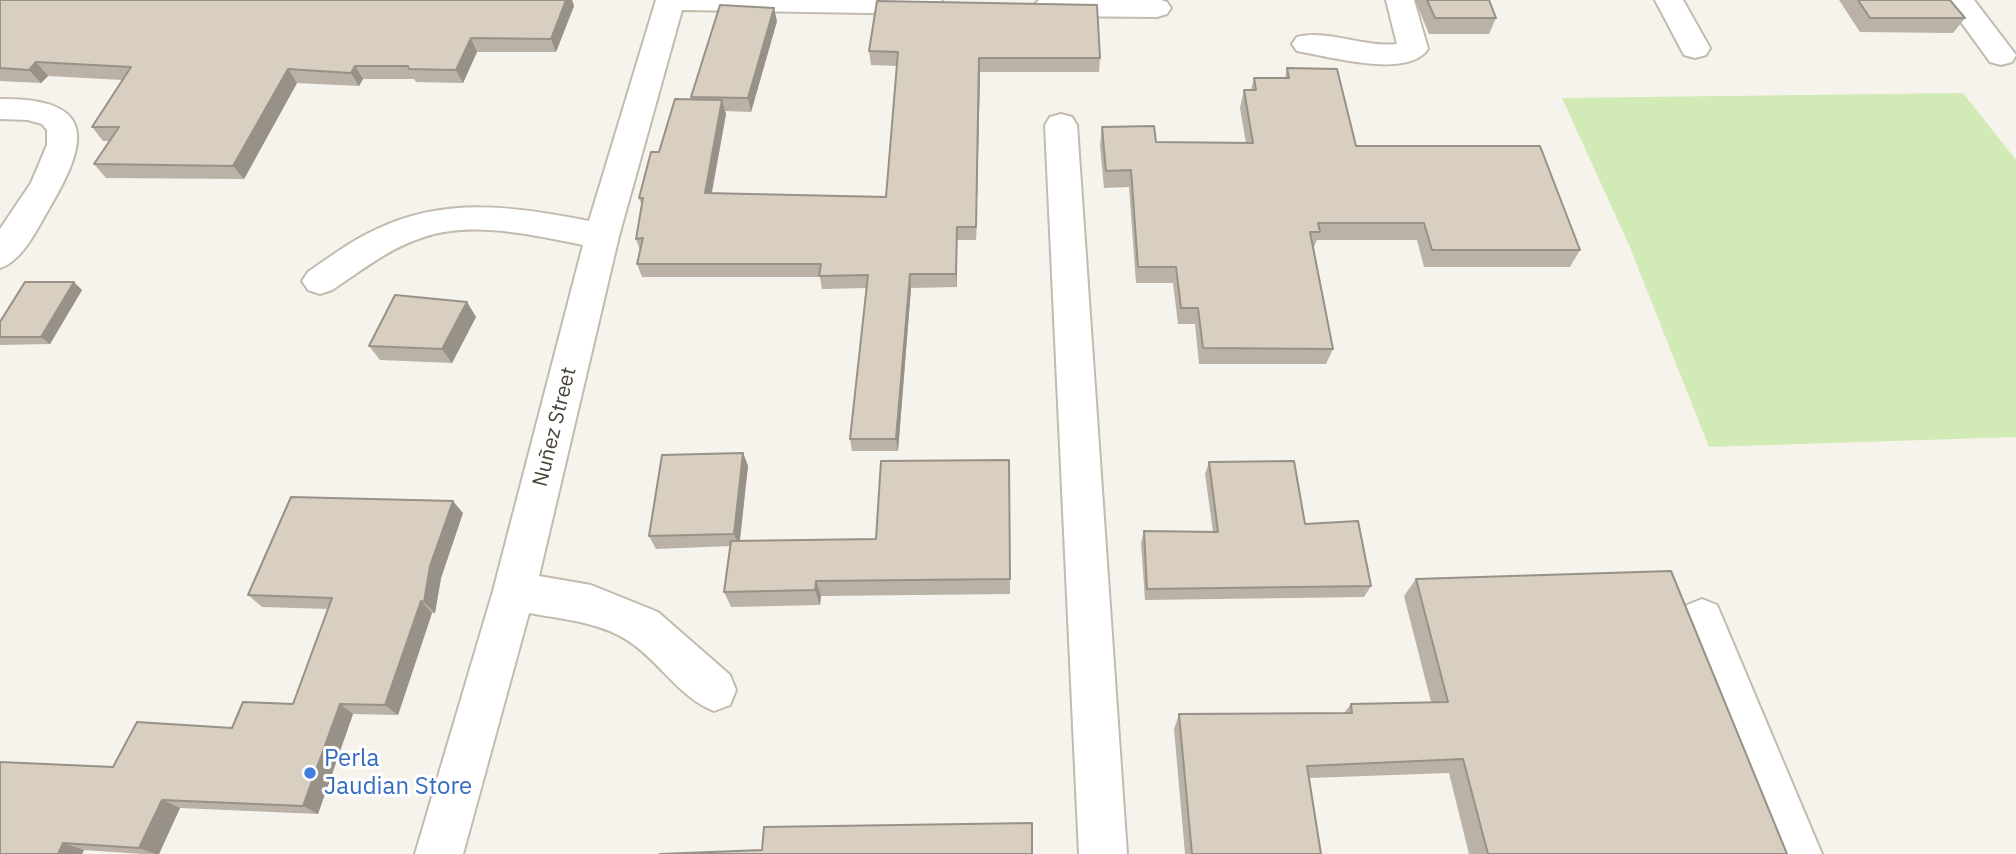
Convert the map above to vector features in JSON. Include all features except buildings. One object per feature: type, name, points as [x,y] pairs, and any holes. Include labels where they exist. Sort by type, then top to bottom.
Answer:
[{"type":"street","points":[[1307,44],[1391,55],[1407,54],[1413,49],[1400,0]]},
{"type":"street","points":[[1670,0],[1695,48]]},
{"type":"street","points":[[1959,0],[2001,55]]},
{"type":"street","points":[[670,1],[962,6]]},
{"type":"street","name":"Nuñez Street","points":[[439,854],[514,591],[602,236],[670,1]]},
{"type":"street","points":[[1018,6],[1157,8]]},
{"type":"street","points":[[0,109],[33,109],[56,118],[62,127],[63,142],[58,167],[0,255]]},
{"type":"street","points":[[1061,125],[1103,854]]},
{"type":"street","points":[[320,281],[388,237],[446,218],[516,221],[602,236]]},
{"type":"street","points":[[514,591],[591,605],[643,626],[714,690]]},
{"type":"street","points":[[1702,619],[1798,854]]},
{"type":"green space","points":[[1963,93],[2016,160],[2016,437],[1709,447],[1629,245],[1562,98]]},
{"type":"place","name":"Perla Jaudian Store","points":[[310,773]]}]
